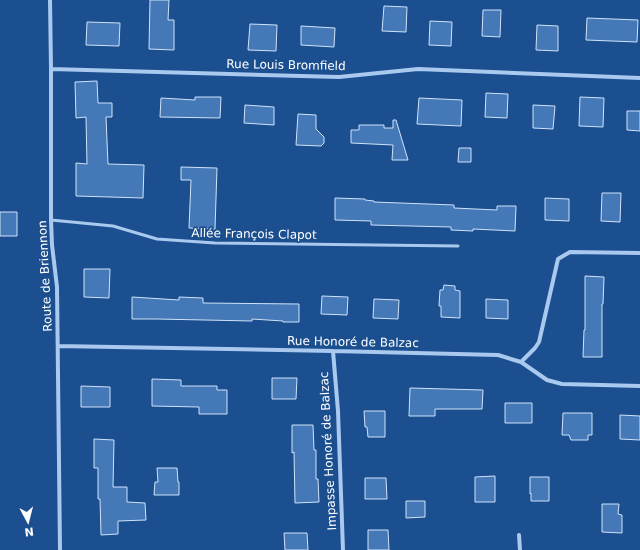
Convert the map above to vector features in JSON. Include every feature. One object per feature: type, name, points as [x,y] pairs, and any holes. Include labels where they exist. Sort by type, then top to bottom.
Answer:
[{"type":"street","name":"Route de Briennon","points":[[50,0],[51,220],[52,245],[57,287],[60,550]]},
{"type":"street","name":"Rue Louis Bromfield","points":[[51,70],[339,77],[418,69],[640,78]]},
{"type":"street","points":[[521,362],[539,342],[558,259],[570,252],[640,253]]},
{"type":"street","name":"Rue Honoré de Balzac","points":[[58,346],[498,355],[521,362],[547,380],[562,384],[640,386]]},
{"type":"street","name":"Impasse Honoré de Balzac","points":[[333,351],[338,411],[343,550]]},
{"type":"street","points":[[519,535],[520,550]]},
{"type":"lane","name":"Allée François Clapot","points":[[51,220],[113,226],[157,239],[215,243],[458,246]]},
{"type":"building","points":[[150,0],[169,0],[168,20],[174,20],[174,50],[149,49]]},
{"type":"building","points":[[384,6],[407,7],[406,32],[382,31]]},
{"type":"building","points":[[483,10],[501,10],[500,37],[482,36]]},
{"type":"building","points":[[587,18],[638,20],[637,42],[586,40]]},
{"type":"building","points":[[430,21],[452,22],[451,46],[429,45]]},
{"type":"building","points":[[87,22],[120,23],[119,46],[86,45]]},
{"type":"building","points":[[250,24],[277,25],[276,51],[248,50]]},
{"type":"building","points":[[537,25],[558,26],[558,51],[536,50]]},
{"type":"building","points":[[301,26],[335,28],[334,47],[301,45]]},
{"type":"building","points":[[97,81],[98,103],[112,103],[112,117],[106,117],[108,164],[144,165],[143,198],[76,196],[76,163],[87,164],[86,117],[76,118],[75,82]]},
{"type":"building","points":[[486,93],[508,94],[507,118],[485,117]]},
{"type":"building","points":[[195,97],[221,97],[220,118],[160,117],[161,98],[195,100]]},
{"type":"building","points":[[580,97],[604,98],[603,127],[579,126]]},
{"type":"building","points":[[419,98],[462,100],[461,126],[417,124]]},
{"type":"building","points":[[245,105],[274,107],[274,125],[244,123]]},
{"type":"building","points":[[533,105],[555,106],[553,129],[533,128]]},
{"type":"building","points":[[627,111],[640,111],[640,131],[627,130]]},
{"type":"building","points":[[298,114],[316,115],[316,129],[324,137],[324,143],[321,146],[296,145]]},
{"type":"building","points":[[393,120],[396,120],[408,160],[392,160],[393,145],[351,143],[351,130],[359,130],[359,125],[384,125],[384,128],[393,128]]},
{"type":"building","points":[[459,148],[471,148],[471,162],[458,162]]},
{"type":"building","points":[[181,167],[217,168],[215,229],[189,228],[191,180],[181,180]]},
{"type":"building","points":[[602,193],[621,193],[620,222],[601,221]]},
{"type":"building","points":[[335,198],[365,199],[374,202],[454,205],[454,208],[497,210],[497,206],[516,206],[515,231],[473,229],[473,231],[451,230],[451,227],[371,225],[371,221],[335,220]]},
{"type":"building","points":[[545,198],[569,199],[569,221],[545,220]]},
{"type":"building","points":[[0,212],[17,212],[17,236],[0,236]]},
{"type":"building","points":[[84,269],[110,269],[109,298],[84,297]]},
{"type":"building","points":[[585,276],[604,277],[602,304],[602,357],[583,357],[585,330]]},
{"type":"building","points":[[444,285],[455,286],[455,290],[460,291],[460,318],[441,317],[441,306],[439,306],[440,290],[443,290]]},
{"type":"building","points":[[322,296],[348,297],[347,315],[321,314]]},
{"type":"building","points":[[132,297],[179,300],[179,297],[203,298],[203,303],[299,304],[299,322],[252,319],[252,321],[132,319]]},
{"type":"building","points":[[374,299],[399,300],[398,319],[373,318]]},
{"type":"building","points":[[486,299],[508,300],[508,319],[486,318]]},
{"type":"building","points":[[272,378],[297,378],[296,399],[272,399]]},
{"type":"building","points":[[152,379],[181,380],[181,386],[217,386],[217,390],[227,390],[227,414],[199,414],[199,407],[152,406]]},
{"type":"building","points":[[81,386],[110,387],[110,407],[81,407]]},
{"type":"building","points":[[410,388],[483,390],[482,409],[435,409],[435,416],[409,416]]},
{"type":"building","points":[[505,403],[532,403],[532,423],[505,423]]},
{"type":"building","points":[[364,411],[385,411],[385,437],[368,437],[367,427],[365,427]]},
{"type":"building","points":[[563,413],[592,413],[592,435],[588,435],[588,440],[571,440],[569,435],[562,435]]},
{"type":"building","points":[[620,415],[640,416],[640,440],[620,439]]},
{"type":"building","points":[[292,425],[313,425],[314,450],[316,450],[316,479],[318,479],[319,502],[295,503]]},
{"type":"building","points":[[94,439],[114,440],[113,487],[127,487],[127,502],[145,503],[146,520],[118,521],[118,534],[101,535],[100,499],[98,499],[98,468],[94,468]]},
{"type":"building","points":[[157,468],[177,468],[179,495],[154,495],[155,482],[158,482]]},
{"type":"building","points":[[495,476],[495,502],[475,502],[475,477]]},
{"type":"building","points":[[530,477],[549,477],[549,501],[531,501]]},
{"type":"building","points":[[365,478],[386,478],[387,499],[365,499]]},
{"type":"building","points":[[406,501],[425,501],[425,517],[406,518]]},
{"type":"building","points":[[602,504],[619,504],[618,514],[622,515],[622,533],[602,532]]},
{"type":"building","points":[[368,530],[388,530],[389,550],[368,550]]},
{"type":"building","points":[[284,533],[307,533],[308,550],[285,550]]}]
